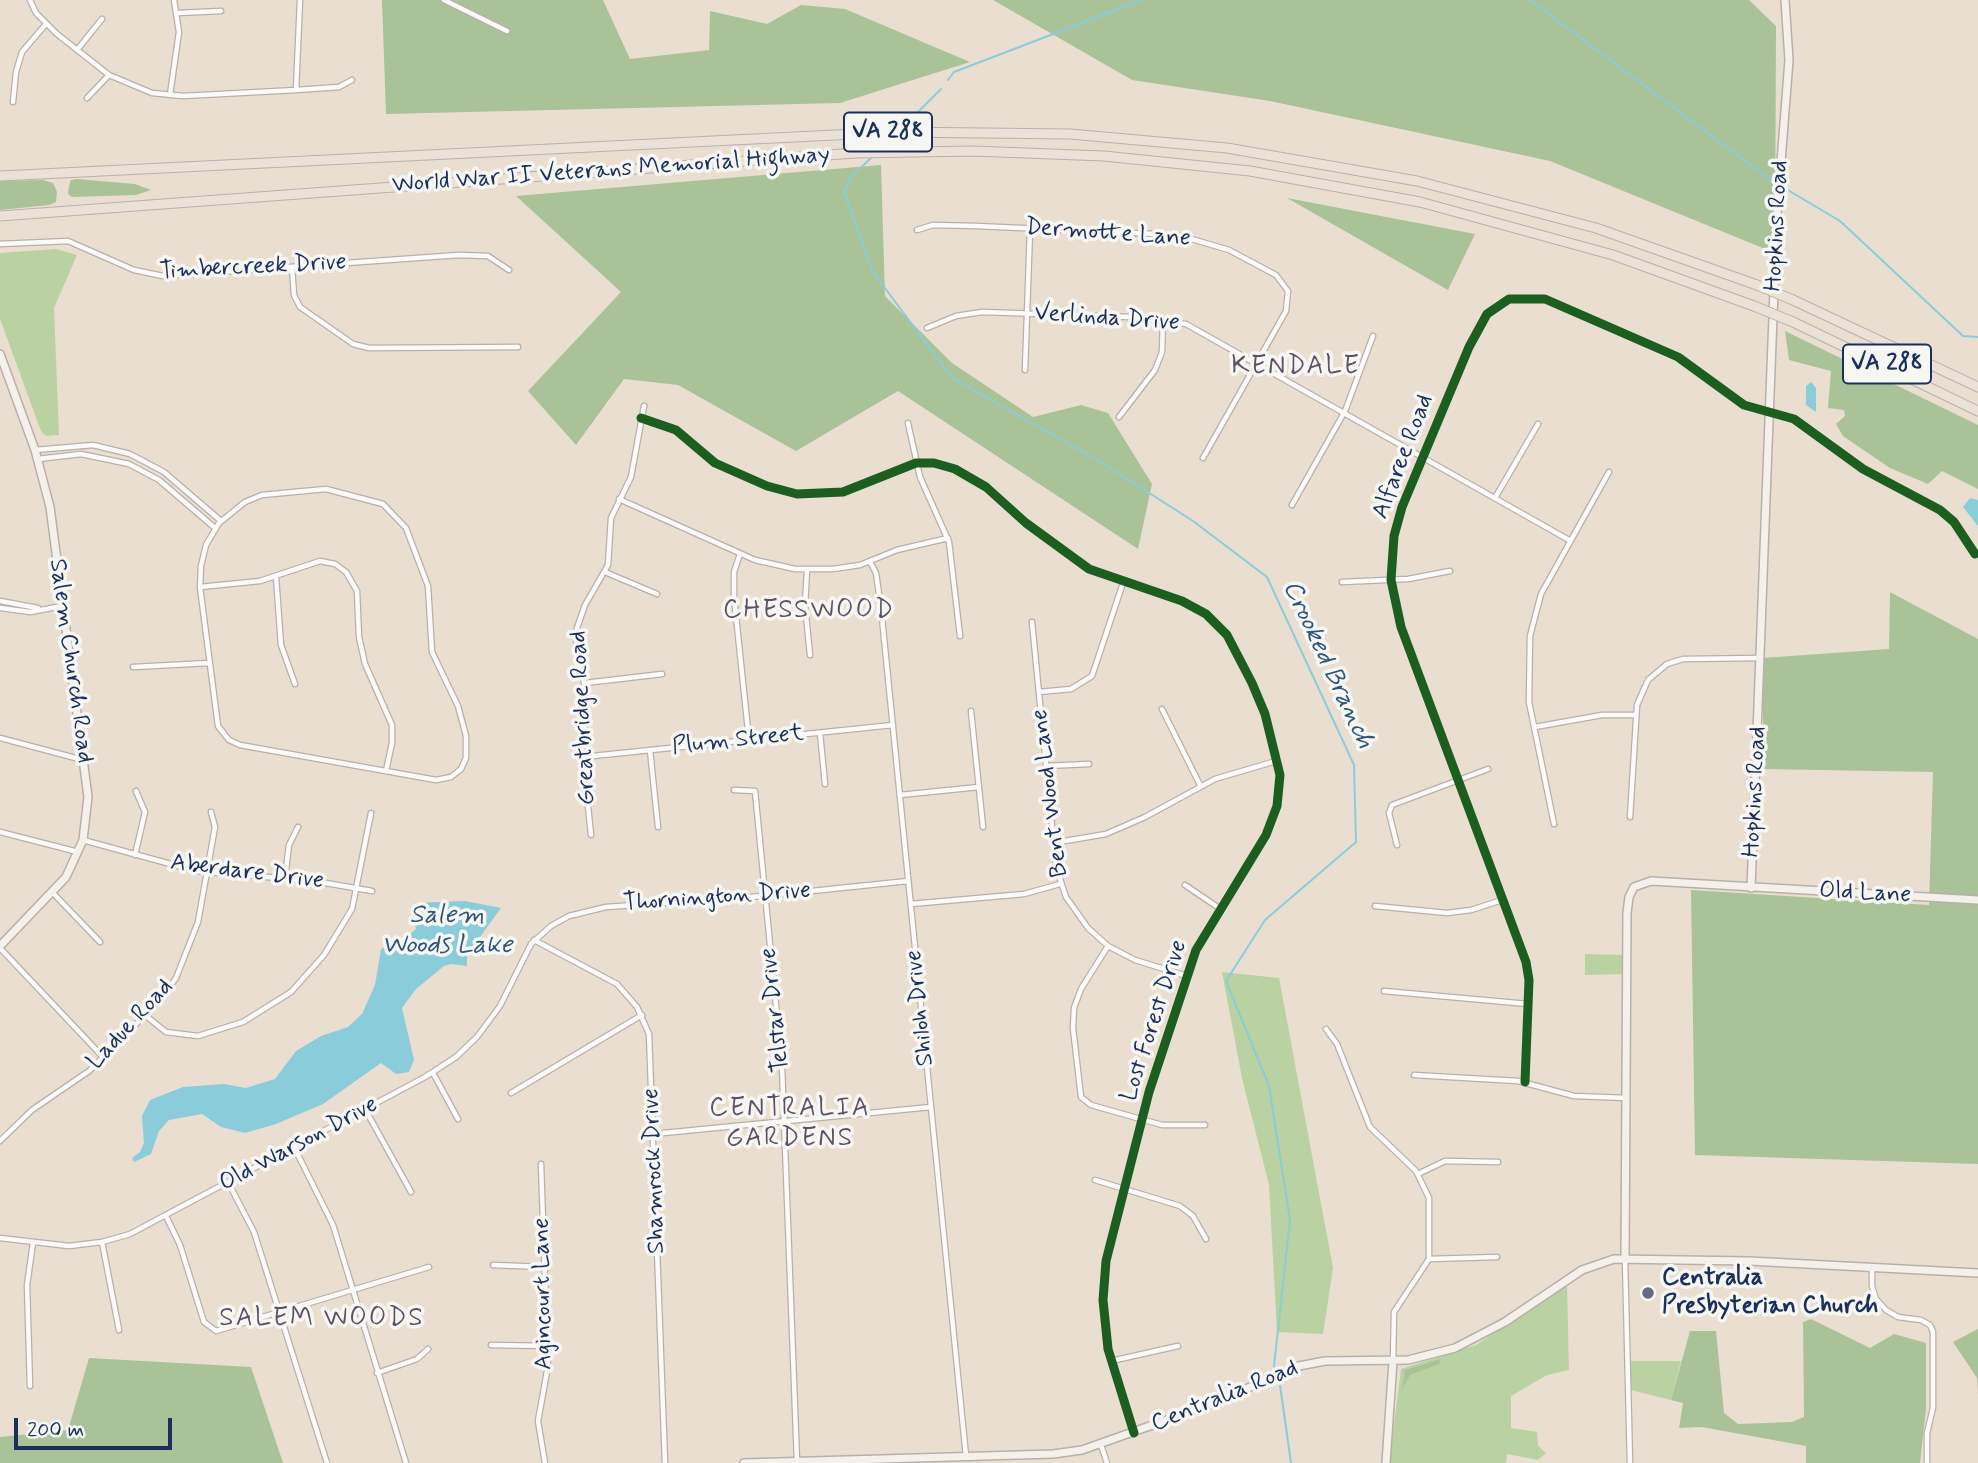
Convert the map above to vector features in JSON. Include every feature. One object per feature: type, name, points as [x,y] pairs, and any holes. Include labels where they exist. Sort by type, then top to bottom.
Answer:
[{"type":"highway","name":"World War II Veterans Memorial Highway","points":[[0,176],[816,135],[950,131],[1070,134],[1227,148],[1405,178],[1596,228],[1758,285],[1978,387]]},
{"type":"highway","name":"World War II Veterans Memorial Highway","points":[[0,216],[855,153],[973,151],[1104,156],[1250,171],[1420,202],[1614,255],[1793,322],[1978,411]]},
{"type":"main road","name":"Hopkins Road","points":[[1625,1258],[1627,913],[1630,892],[1646,881],[1751,888],[1779,185],[1789,60],[1785,0]]},
{"type":"main road","name":"Salem Church Road","points":[[0,354],[38,459],[50,507],[88,809],[79,852],[53,893],[0,947]]},
{"type":"main road","name":"Old Lane","points":[[1751,888],[1978,900]]},
{"type":"main road","name":"Centralia Road","points":[[744,1463],[953,1460],[966,1456],[1053,1454],[1101,1445],[1233,1395],[1286,1370],[1325,1361],[1393,1361],[1431,1355],[1471,1341],[1582,1270],[1603,1261],[1625,1258],[1978,1273]]},
{"type":"main road","points":[[1386,1463],[1393,1361]]},
{"type":"street","points":[[30,0],[46,24],[77,50],[109,75],[138,89],[170,95],[296,90],[339,87],[352,80]]},
{"type":"street","points":[[170,95],[178,47],[178,13],[174,0]]},
{"type":"street","points":[[296,90],[300,0]]},
{"type":"street","points":[[444,0],[507,31]]},
{"type":"street","points":[[178,13],[221,11]]},
{"type":"street","points":[[77,50],[102,19]]},
{"type":"street","points":[[13,102],[16,72],[22,52],[46,24]]},
{"type":"street","points":[[87,98],[109,75]]},
{"type":"street","name":"Dermotte Lane","points":[[917,230],[933,225],[1178,235],[1229,250],[1276,275],[1287,291],[1287,307],[1203,458]]},
{"type":"street","points":[[1025,370],[1030,229]]},
{"type":"street","name":"Timbercreek Drive","points":[[0,244],[68,241],[134,270],[163,276],[482,255],[509,270]]},
{"type":"street","points":[[292,268],[292,288],[300,307],[353,344],[369,348],[518,346]]},
{"type":"street","name":"Alfaree Road","points":[[1525,1082],[1528,1004],[1526,962],[1401,626],[1391,580],[1391,551],[1397,521],[1422,456],[1484,319],[1497,305],[1515,297],[1536,297],[1555,302],[1640,339],[1693,366],[1744,405],[1799,422],[1863,470],[1945,513],[1958,527],[1975,554]]},
{"type":"street","name":"Verlinda Drive","points":[[927,328],[969,313],[1163,319],[1197,328],[1569,540]]},
{"type":"street","points":[[1119,417],[1155,370],[1162,352],[1163,319]]},
{"type":"street","points":[[1292,505],[1345,411],[1373,336]]},
{"type":"street","name":"Greatbridge Road","points":[[591,835],[583,757],[588,700],[576,648],[577,628],[585,604],[605,572],[609,556],[611,518],[634,469],[645,406]]},
{"type":"street","name":"Lost Forest Drive","points":[[641,418],[676,430],[715,463],[767,486],[797,494],[843,492],[916,463],[942,464],[967,475],[1077,561],[1124,583],[1190,604],[1221,628],[1252,683],[1265,714],[1276,761],[1280,786],[1274,817],[1199,943],[1142,1120],[1110,1242],[1104,1281],[1104,1315],[1111,1361],[1135,1433]]},
{"type":"street","points":[[908,423],[916,463],[948,538],[960,636]]},
{"type":"street","points":[[1495,498],[1538,424]]},
{"type":"street","points":[[35,450],[66,445],[102,446],[130,454],[163,472],[221,521]]},
{"type":"street","points":[[38,459],[63,455],[98,455],[129,464],[159,480],[215,528]]},
{"type":"street","points":[[159,480],[163,472]]},
{"type":"street","points":[[1554,824],[1528,685],[1530,636],[1541,594],[1609,472]]},
{"type":"street","points":[[326,489],[380,502],[402,522],[428,586],[432,652],[461,716],[466,736],[466,758],[457,773],[442,780],[386,771],[234,743],[224,735],[217,723],[200,587],[203,555],[215,528],[236,508],[262,495],[326,489]]},
{"type":"street","points":[[620,499],[740,554],[768,564],[807,570],[846,568],[870,562],[897,550],[948,538]]},
{"type":"street","points":[[740,554],[734,572],[734,597],[749,740]]},
{"type":"street","points":[[200,587],[276,577],[320,561],[341,567],[354,582],[365,664],[392,725],[392,743],[386,771]]},
{"type":"street","name":"Shiloh Drive","points":[[870,562],[877,576],[966,1456]]},
{"type":"street","points":[[807,570],[805,605],[810,655]]},
{"type":"street","points":[[1342,582],[1391,580],[1450,570]]},
{"type":"street","points":[[605,572],[657,594]]},
{"type":"street","points":[[276,577],[281,645],[295,684]]},
{"type":"street","points":[[1039,692],[1077,687],[1092,676],[1124,583]]},
{"type":"street","points":[[0,601],[39,609]]},
{"type":"street","points":[[0,608],[30,612],[62,606]]},
{"type":"street","name":"Bent Wood Lane","points":[[1032,622],[1053,844],[1060,884],[1078,917],[1108,946],[1135,960],[1187,976]]},
{"type":"street","points":[[1630,817],[1636,715],[1643,687],[1653,674],[1667,664],[1694,657],[1762,658]]},
{"type":"street","points":[[133,667],[209,663]]},
{"type":"street","points":[[585,683],[662,674]]},
{"type":"street","points":[[1162,709],[1200,785]]},
{"type":"street","points":[[971,711],[983,827]]},
{"type":"street","points":[[1535,727],[1602,715],[1636,715]]},
{"type":"street","name":"Plum Street","points":[[583,757],[892,725]]},
{"type":"street","points":[[820,733],[825,783]]},
{"type":"street","points":[[0,738],[83,761]]},
{"type":"street","points":[[650,750],[658,827]]},
{"type":"street","points":[[1053,844],[1094,837],[1126,826],[1200,785],[1231,772],[1276,761]]},
{"type":"street","points":[[1046,766],[1089,764]]},
{"type":"street","points":[[1397,845],[1389,813],[1392,805],[1488,769]]},
{"type":"street","points":[[900,795],[979,787]]},
{"type":"street","name":"Telstar Drive","points":[[734,790],[755,791],[786,1122],[797,1461]]},
{"type":"street","points":[[135,855],[145,812],[136,791]]},
{"type":"street","name":"Ladue Road","points":[[0,1141],[32,1111],[77,1081],[146,1016],[168,990],[188,954],[198,922],[215,827],[211,812]]},
{"type":"street","points":[[146,1016],[166,1032],[190,1037],[231,1028],[270,1007],[301,982],[324,955],[350,914],[359,887],[371,813]]},
{"type":"street","points":[[285,878],[289,845],[298,827]]},
{"type":"street","points":[[0,832],[79,852]]},
{"type":"street","name":"Aberdare Drive","points":[[83,840],[207,873],[285,878],[372,891]]},
{"type":"street","name":"Thornington Drive","points":[[534,940],[561,920],[594,908],[764,896],[908,881]]},
{"type":"street","points":[[911,904],[1024,894],[1060,884]]},
{"type":"street","points":[[1185,885],[1219,908]]},
{"type":"street","points":[[53,893],[100,942]]},
{"type":"street","points":[[1376,906],[1447,913],[1479,908],[1502,900]]},
{"type":"street","name":"Shamrock Drive","points":[[534,940],[617,984],[642,1015],[650,1045],[665,1463]]},
{"type":"street","name":"Old Warson Drive","points":[[0,1238],[69,1246],[102,1242],[130,1234],[433,1073],[484,1030],[508,992],[524,953],[534,940]]},
{"type":"street","points":[[1108,946],[1081,989],[1074,1008],[1073,1028],[1079,1093],[1091,1105],[1142,1120],[1174,1126],[1205,1125]]},
{"type":"street","points":[[0,947],[103,1057]]},
{"type":"street","points":[[1384,991],[1528,1004]]},
{"type":"street","points":[[511,1093],[642,1015]]},
{"type":"street","points":[[1326,1029],[1337,1044],[1370,1127],[1418,1174],[1430,1207],[1429,1259],[1394,1312],[1393,1361]]},
{"type":"street","points":[[433,1073],[458,1119]]},
{"type":"street","points":[[1414,1075],[1525,1082],[1574,1096],[1628,1098]]},
{"type":"street","points":[[653,1134],[931,1107]]},
{"type":"street","points":[[365,1109],[411,1192]]},
{"type":"street","points":[[294,1147],[326,1208],[406,1463]]},
{"type":"street","points":[[1418,1174],[1445,1161],[1498,1162]]},
{"type":"street","name":"Agincourt Lane","points":[[541,1164],[548,1346],[547,1378],[538,1421],[545,1463]]},
{"type":"street","points":[[1095,1180],[1180,1206],[1193,1216],[1206,1239]]},
{"type":"street","points":[[228,1182],[254,1231],[327,1463]]},
{"type":"street","points":[[166,1216],[180,1245],[204,1322],[212,1330],[221,1331],[281,1314],[429,1266]]},
{"type":"street","points":[[102,1242],[119,1330]]},
{"type":"street","points":[[30,1386],[27,1285],[33,1243]]},
{"type":"street","points":[[1429,1259],[1497,1257]]},
{"type":"street","name":"Hopkins Road","points":[[1625,1258],[1630,1463]]},
{"type":"street","points":[[493,1265],[545,1267]]},
{"type":"street","points":[[1872,1268],[1872,1286],[1886,1310],[1898,1317],[1921,1320],[1930,1325],[1933,1332],[1933,1408],[1927,1433],[1927,1463]]},
{"type":"street","points":[[491,1345],[548,1346]]},
{"type":"street","points":[[1111,1361],[1178,1346]]},
{"type":"street","points":[[377,1373],[416,1359],[428,1349]]},
{"type":"street","points":[[1101,1445],[1107,1463]]},
{"type":"green space","points":[[382,0],[603,0],[630,59],[709,50],[710,11],[767,24],[801,5],[845,9],[970,62],[840,103],[386,114]]},
{"type":"green space","points":[[993,0],[1749,0],[1776,26],[1775,253],[1550,161],[1270,101],[1132,80]]},
{"type":"green space","points":[[881,165],[885,296],[952,363],[1033,417],[1081,405],[1108,413],[1152,484],[1138,549],[898,391],[796,451],[678,385],[624,379],[576,445],[528,391],[621,292],[516,196]]},
{"type":"green space","points":[[43,180],[53,183],[57,192],[56,202],[0,210],[0,181]]},
{"type":"green space","points":[[71,180],[135,184],[151,190],[136,195],[72,197],[68,194],[69,186]]},
{"type":"green space","points":[[1287,198],[1475,234],[1448,290]]},
{"type":"green space","points":[[56,249],[77,255],[54,308],[59,435],[46,436],[41,431],[0,319],[0,253]]},
{"type":"green space","points":[[1785,331],[1978,425],[1978,489],[1942,471],[1928,484],[1890,468],[1843,436],[1836,424],[1845,416],[1844,410],[1828,408],[1831,371],[1789,360]]},
{"type":"green space","points":[[1890,592],[1978,639],[1978,1164],[1695,1155],[1691,890],[1929,905],[1933,772],[1764,769],[1762,658],[1889,649]]},
{"type":"green space","points":[[1585,954],[1622,955],[1623,974],[1585,975]]},
{"type":"green space","points":[[1222,972],[1279,978],[1333,1268],[1323,1334],[1277,1332],[1269,1185],[1242,1078]]},
{"type":"green space","points":[[1567,1285],[1569,1370],[1547,1375],[1511,1396],[1511,1428],[1537,1432],[1538,1446],[1546,1453],[1538,1460],[1507,1454],[1506,1463],[1389,1463],[1401,1369],[1476,1345]]},
{"type":"green space","points":[[1811,1319],[1870,1348],[1894,1334],[1926,1343],[1926,1409],[1920,1463],[1806,1463],[1806,1446],[1702,1427],[1679,1428],[1683,1403],[1671,1400],[1690,1331],[1716,1331],[1724,1413],[1738,1424],[1792,1422],[1804,1417],[1803,1322]]},
{"type":"green space","points":[[1978,1329],[1978,1395],[1977,1378],[1953,1342]]},
{"type":"green space","points":[[89,1358],[251,1367],[283,1463],[0,1463],[0,1437],[68,1430]]},
{"type":"green space","points":[[1441,1359],[1439,1364],[1410,1375],[1402,1389],[1405,1370]]},
{"type":"green space","points":[[1630,1361],[1681,1361],[1671,1400],[1631,1390]]},
{"type":"water","points":[[1811,382],[1816,388],[1816,412],[1806,405],[1806,386]]},
{"type":"water","points":[[1970,498],[1978,500],[1978,526],[1963,507]]},
{"type":"water","name":"Salem Woods Lake","points":[[465,901],[501,908],[467,955],[467,966],[444,966],[416,989],[402,1008],[414,1060],[409,1072],[396,1074],[381,1063],[323,1104],[276,1124],[245,1133],[221,1127],[202,1114],[169,1120],[159,1131],[151,1154],[134,1162],[132,1158],[140,1152],[144,1143],[142,1116],[150,1100],[183,1087],[224,1084],[246,1088],[275,1079],[296,1051],[321,1036],[348,1027],[362,1014],[375,985],[381,949],[402,941],[416,929],[413,911],[415,903]]},
{"type":"waterway","points":[[948,80],[954,72],[1142,0]]},
{"type":"waterway","points":[[1530,0],[1776,184]]},
{"type":"waterway","points":[[904,126],[941,89]]},
{"type":"waterway","points":[[881,148],[893,137]]},
{"type":"waterway","name":"Crooked Branch","points":[[871,158],[850,178],[844,192],[873,272],[952,378],[1096,459],[1193,521],[1267,577],[1354,765],[1356,842],[1265,920],[1226,981],[1269,1086],[1290,1220],[1274,1366],[1277,1372]]},
{"type":"waterway","points":[[1781,186],[1840,221],[1963,336],[1978,337]]},
{"type":"waterway","name":"Crooked Branch","points":[[1279,1378],[1291,1463]]},
{"type":"cycle path","points":[[1525,1082],[1529,980],[1526,962],[1401,627],[1391,580],[1394,536],[1402,507],[1469,347],[1487,314],[1509,299],[1545,299],[1678,357],[1744,405],[1794,419],[1863,469],[1940,510],[1954,522],[1975,554]]},
{"type":"cycle path","points":[[641,418],[676,430],[715,463],[767,486],[797,494],[843,492],[916,463],[934,463],[955,469],[986,487],[1026,523],[1089,569],[1182,601],[1206,614],[1227,635],[1252,683],[1265,714],[1280,775],[1277,806],[1266,835],[1196,950],[1149,1092],[1106,1261],[1103,1300],[1108,1349],[1134,1433]]},
{"type":"place","name":"Centralia Presbyterian Church","points":[[1648,1293]]},
{"type":"district","name":"KENDALE","points":[[1296,368]]},
{"type":"district","name":"CHESSWOOD","points":[[809,612]]},
{"type":"district","name":"CENTRALIA GARDENS","points":[[790,1125]]},
{"type":"district","name":"SALEM WOODS","points":[[322,1320]]}]
